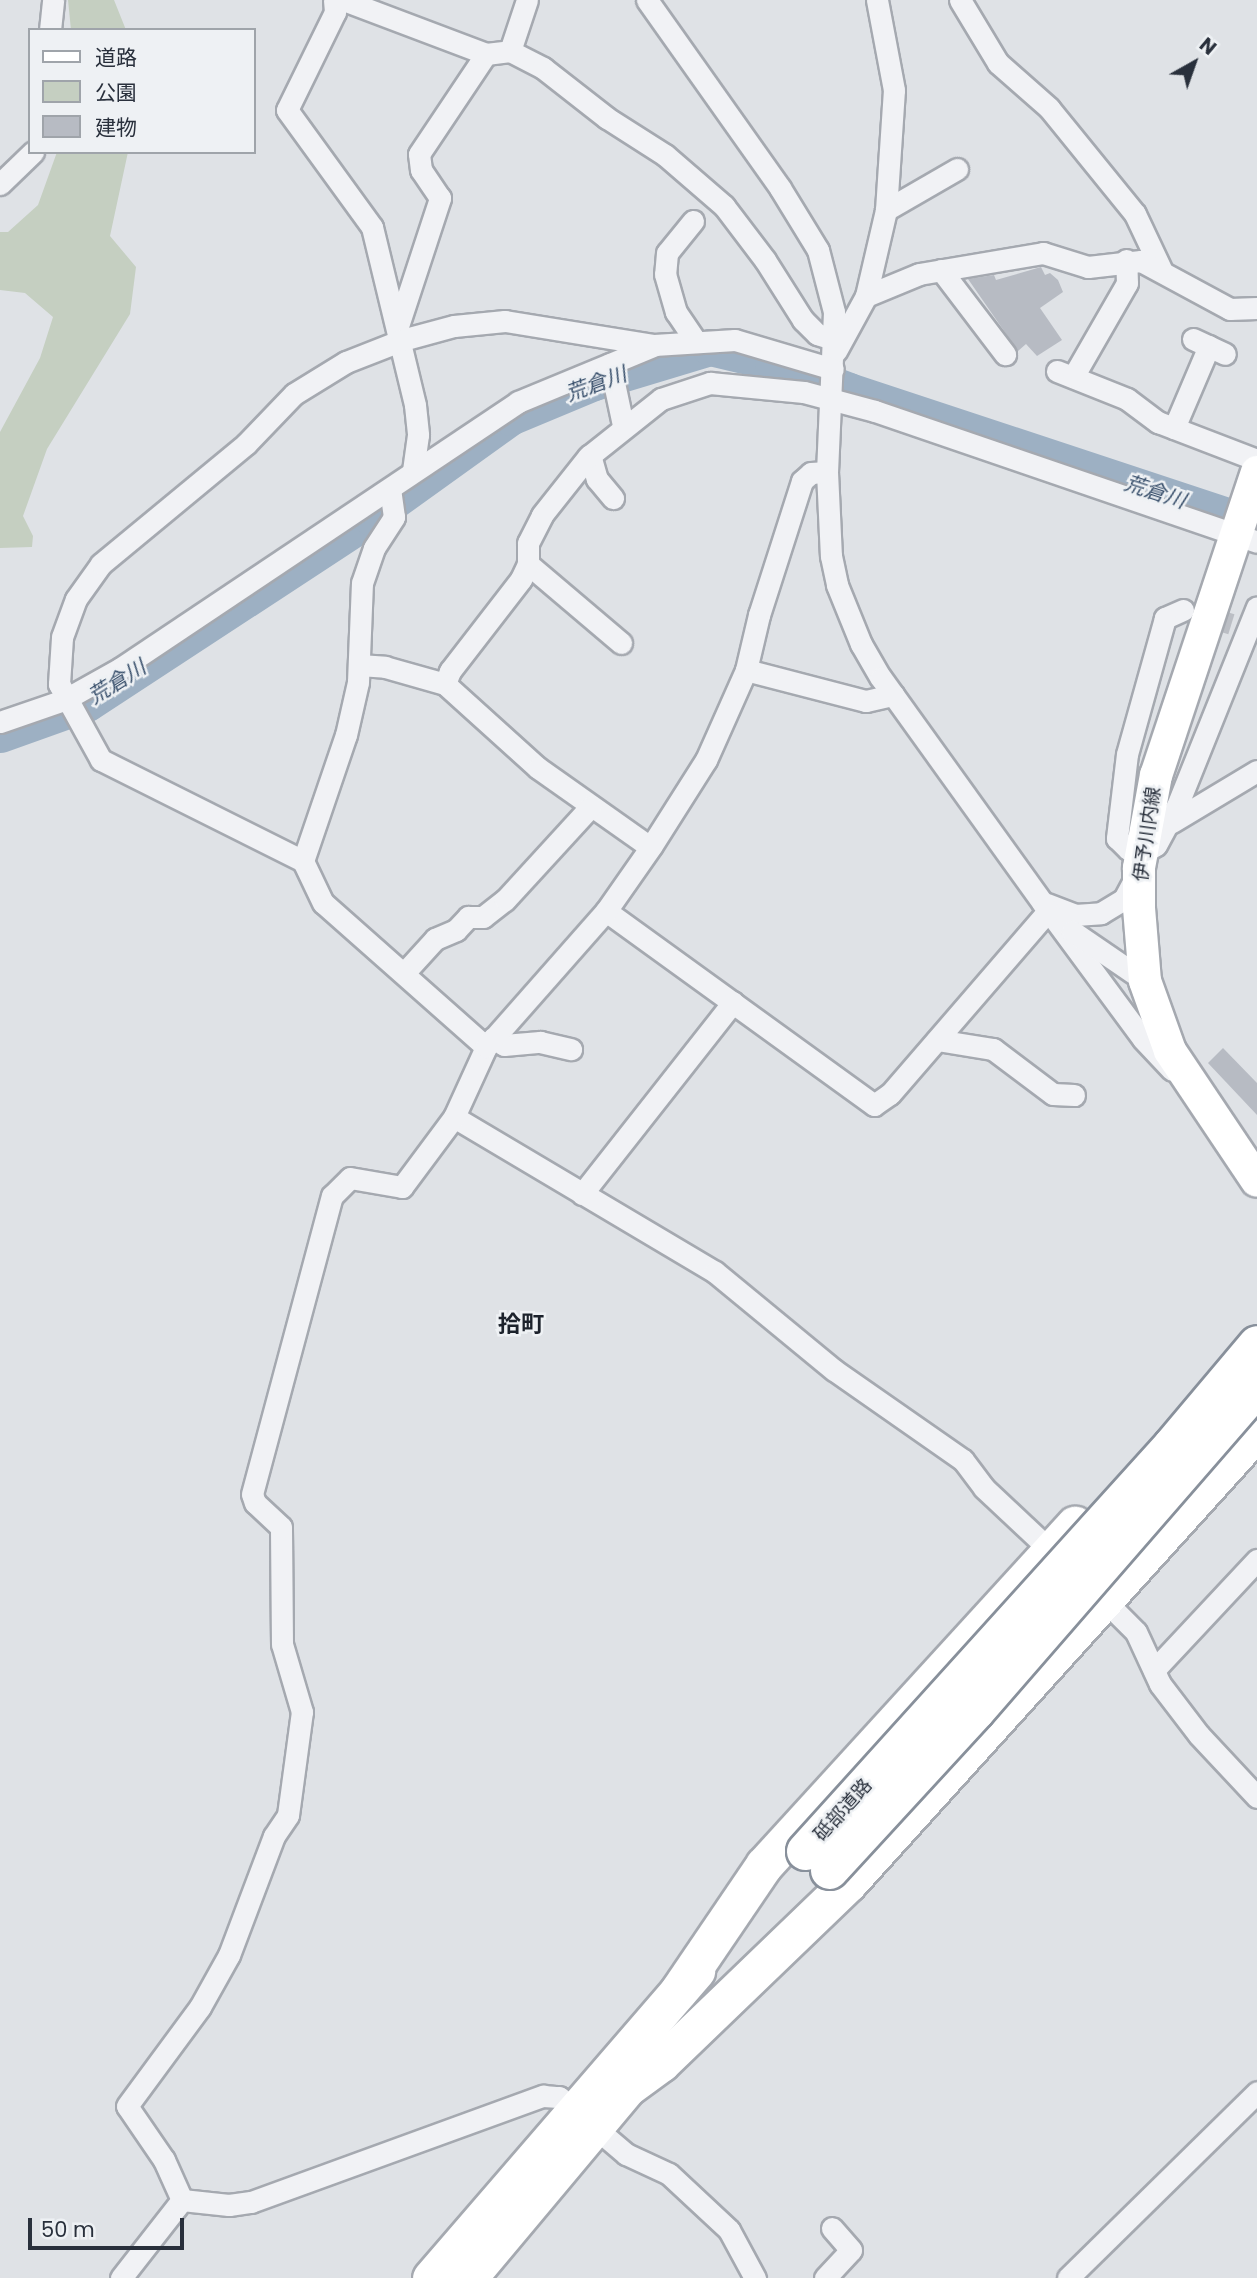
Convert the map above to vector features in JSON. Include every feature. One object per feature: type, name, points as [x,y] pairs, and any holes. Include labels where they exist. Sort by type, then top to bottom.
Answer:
[{"type":"highway","points":[[679,1990],[771,1856],[1257,1323]]},
{"type":"highway","name":"砥部道路","points":[[431,2278],[586,2116],[628,2087],[1257,1344]]},
{"type":"highway","name":"砥部道路","points":[[468,2278],[679,1990],[976,1710],[1257,1388]]},
{"type":"highway","points":[[628,2087],[661,2063],[848,1883],[1106,1602],[1257,1431]]},
{"type":"highway","points":[[1051,1551],[1106,1602]]},
{"type":"main road","name":"伊予川内線","points":[[1257,473],[1244,536],[1156,775],[1140,861],[1145,981],[1170,1051],[1193,1091],[1257,1181]]},
{"type":"street","points":[[50,28],[53,0]]},
{"type":"street","points":[[510,51],[527,0]]},
{"type":"street","points":[[646,0],[780,188],[818,250],[834,312],[834,372],[827,472],[837,585],[861,645],[893,695],[1143,1040],[1193,1091]]},
{"type":"street","points":[[445,684],[528,564],[528,543],[542,515],[590,455],[623,425],[661,399],[709,383],[804,392],[834,372],[866,296],[886,210],[894,90],[877,0]]},
{"type":"street","points":[[960,0],[990,54],[1049,108],[1135,214],[1161,269]]},
{"type":"street","points":[[413,472],[418,435],[400,333],[372,227],[287,110],[335,12],[335,1],[346,1],[486,54],[510,51],[543,68],[684,170],[724,206],[803,320],[817,334],[834,372]]},
{"type":"street","points":[[400,333],[440,198],[421,170],[419,154],[486,54]]},
{"type":"street","points":[[0,184],[31,154]]},
{"type":"street","points":[[886,210],[957,169]]},
{"type":"street","points":[[693,220],[667,253],[665,274],[676,312],[695,340]]},
{"type":"street","points":[[866,296],[919,274],[1043,253],[1088,267],[1126,260],[1161,269],[1186,288],[1230,309],[1257,308]]},
{"type":"street","points":[[1126,260],[1127,282],[1065,374],[1127,399],[1174,428],[1257,460]]},
{"type":"street","points":[[941,270],[1005,354]]},
{"type":"street","points":[[570,1049],[540,1042],[504,1045],[490,1043],[323,903],[303,861],[101,760],[64,700],[58,663],[62,637],[82,588],[101,564],[246,444],[294,394],[400,333],[454,326],[505,321],[654,345],[695,340],[735,340],[834,372],[900,419],[1244,536]]},
{"type":"street","points":[[0,722],[64,700],[143,654],[518,402],[654,345]]},
{"type":"street","points":[[1174,428],[1209,346]]},
{"type":"street","points":[[610,364],[623,425]]},
{"type":"street","points":[[590,455],[597,479],[613,498]]},
{"type":"street","points":[[182,2200],[164,2160],[127,2106],[200,2007],[229,1955],[274,1836],[288,1815],[302,1712],[282,1644],[281,1527],[255,1503],[252,1494],[332,1196],[350,1178],[402,1187],[454,1117],[490,1043],[606,911],[650,847],[706,760],[747,670],[759,615],[802,481],[811,473],[827,472]]},
{"type":"street","points":[[303,861],[346,735],[359,665],[362,583],[374,548],[394,517],[390,489]]},
{"type":"street","points":[[528,564],[621,643]]},
{"type":"street","points":[[1050,911],[1075,915],[1101,913],[1124,900],[1140,861],[1157,845],[1167,825],[1240,627],[1257,607]]},
{"type":"street","points":[[1140,861],[1117,838],[1127,754],[1165,618],[1183,610]]},
{"type":"street","points":[[359,665],[385,667],[445,684],[491,730],[650,847]]},
{"type":"street","points":[[747,670],[866,701],[893,695]]},
{"type":"street","points":[[1167,825],[1257,771]]},
{"type":"street","points":[[405,972],[435,939],[456,930],[468,917],[483,917],[505,900],[591,806]]},
{"type":"street","points":[[606,911],[874,1105],[890,1094],[1050,911]]},
{"type":"street","points":[[1050,911],[1145,981]]},
{"type":"street","points":[[582,1194],[733,1002]]},
{"type":"street","points":[[937,1040],[993,1049],[1053,1094],[1074,1095]]},
{"type":"street","points":[[454,1117],[559,1176],[582,1194],[715,1272],[834,1370],[963,1460],[984,1488],[1051,1551]]},
{"type":"street","points":[[1154,1670],[1257,1560]]},
{"type":"street","points":[[1106,1602],[1136,1632],[1154,1670],[1199,1735],[1257,1797]]},
{"type":"street","points":[[1068,2278],[1257,2092]]},
{"type":"street","points":[[182,2200],[229,2205],[251,2202],[544,2096],[559,2098],[586,2116],[626,2154],[669,2174],[729,2230],[755,2278]]},
{"type":"street","points":[[121,2278],[182,2200]]},
{"type":"street","points":[[825,2278],[851,2250],[832,2228]]},
{"type":"green space","points":[[68,0],[114,0],[125,28],[71,28]]},
{"type":"green space","points":[[56,154],[128,154],[110,236],[136,267],[130,314],[47,449],[23,516],[33,536],[32,547],[0,548],[0,432],[40,358],[53,317],[25,293],[0,290],[0,232],[8,232],[38,205]]},
{"type":"building","points":[[1041,267],[1045,275],[1050,273],[1058,280],[1063,292],[1040,308],[1062,340],[1037,356],[1026,344],[1018,351],[968,279],[994,275],[996,280]]},
{"type":"building","points":[[1223,1048],[1257,1083],[1257,1115],[1208,1063]]},
{"type":"waterway","name":"荒倉川","points":[[0,734],[87,703],[371,517],[510,417],[594,382],[710,347],[773,362],[849,391],[1257,526]]},
{"type":"tunnel","points":[[1196,613],[1231,624]]},
{"type":"district","name":"拾町","points":[[521,1324]]}]
